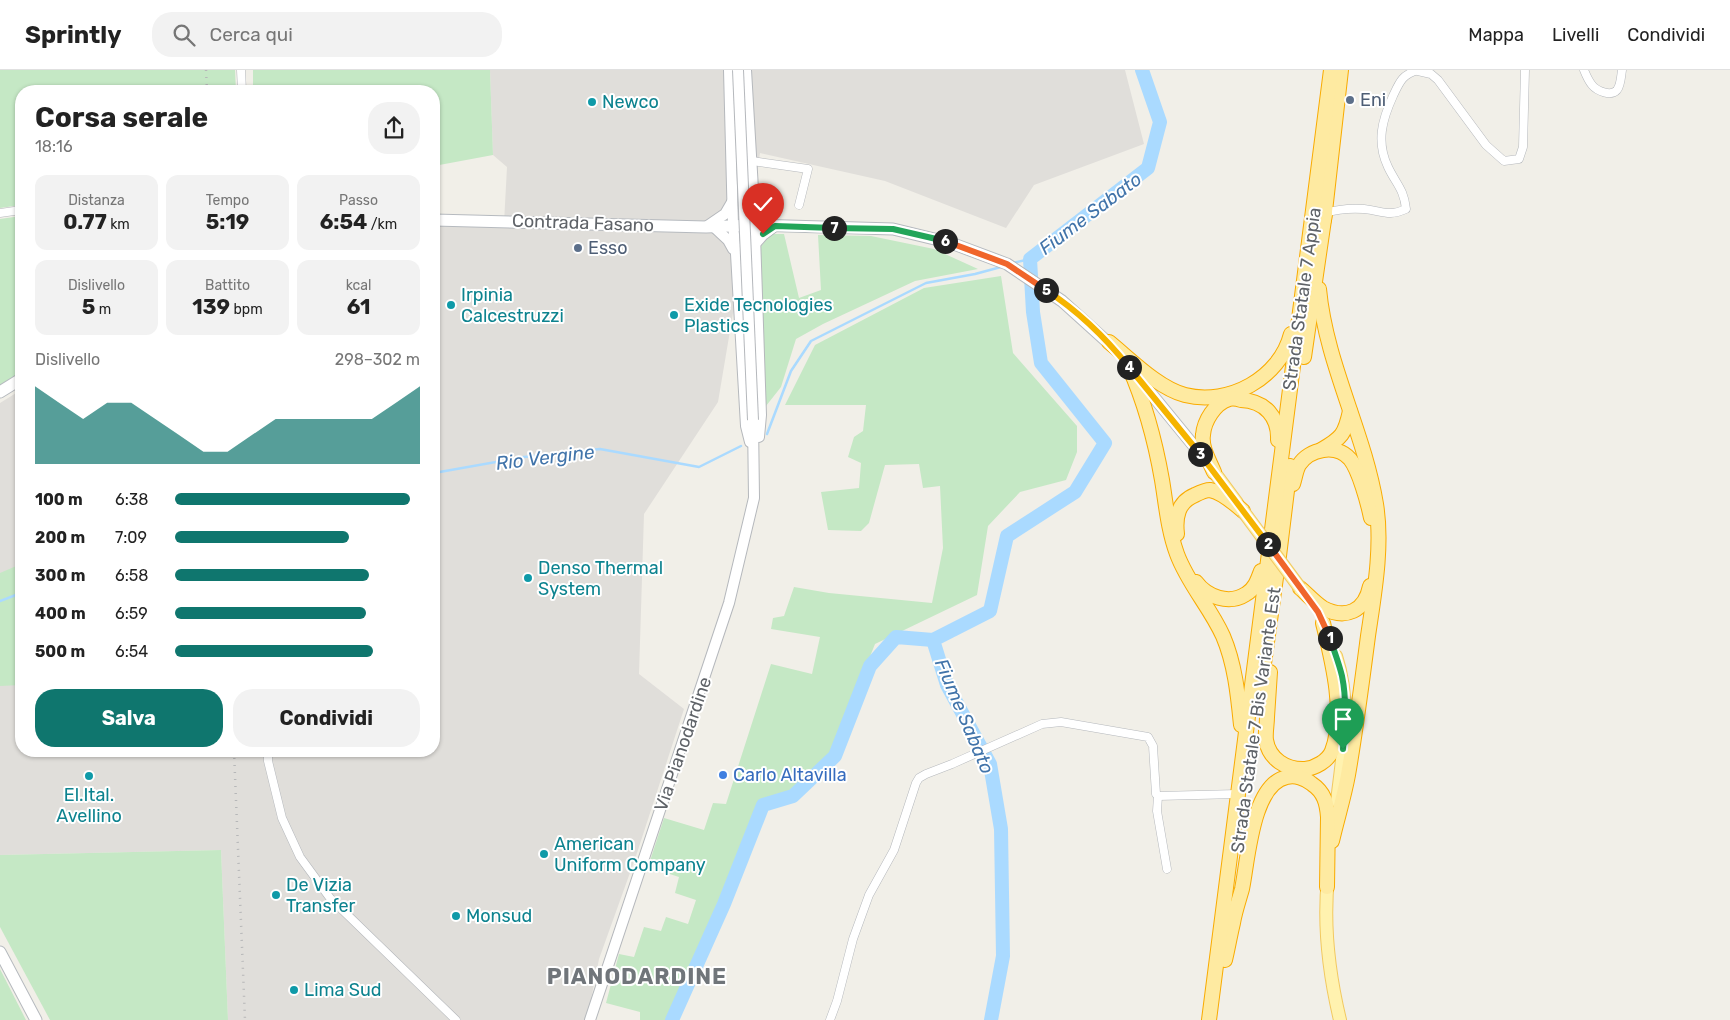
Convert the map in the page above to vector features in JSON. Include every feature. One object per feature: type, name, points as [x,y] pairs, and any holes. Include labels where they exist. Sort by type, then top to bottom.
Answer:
[{"type":"highway","name":"Strada Statale 7 Appia","points":[[1276,531],[1277,487],[1331,70]]},
{"type":"highway","name":"Strada Statale 7 Appia","points":[[1325,213],[1341,70]]},
{"type":"highway","points":[[1325,213],[1320,273],[1321,308],[1336,370],[1369,470],[1377,506],[1378,538],[1374,594],[1348,776],[1332,841]]},
{"type":"highway","name":"Strada Statale 7 Bis Variante Est","points":[[1209,1020],[1241,766],[1325,213]]},
{"type":"highway","points":[[1109,342],[1162,384],[1185,395],[1225,395],[1244,389],[1262,378],[1286,349],[1307,262]]},
{"type":"highway","points":[[1129,367],[1149,418],[1168,521],[1177,554],[1191,583],[1207,607],[1223,637],[1232,664],[1241,727],[1241,766]]},
{"type":"highway","points":[[1214,472],[1204,447],[1203,435],[1212,412],[1219,405],[1230,399],[1257,402],[1275,418],[1278,432],[1277,487]]},
{"type":"highway","points":[[1244,511],[1222,495],[1209,490],[1189,497],[1181,505],[1177,516],[1178,539],[1192,576],[1199,586],[1217,598],[1235,599],[1248,594],[1256,584],[1299,465],[1311,453],[1336,442],[1346,428],[1350,410]]},
{"type":"highway","points":[[1300,588],[1322,608],[1344,614],[1354,611],[1364,603],[1372,578],[1370,515],[1358,475],[1351,460],[1343,453],[1320,450]]},
{"type":"highway","name":"Strada Statale 7 Bis Variante Est","points":[[1217,1020],[1248,771],[1279,556],[1276,531]]},
{"type":"highway","points":[[1279,556],[1266,740],[1270,754],[1291,769],[1313,768],[1324,761],[1331,753],[1336,737],[1335,673],[1323,623]]},
{"type":"highway","points":[[1225,960],[1255,819],[1261,800],[1271,784],[1278,780],[1291,777],[1301,778],[1311,782],[1324,798],[1328,817],[1327,887]]},
{"type":"main road","name":"Contrada Fasano","points":[[440,220],[893,229],[951,243],[1007,264],[1062,301],[1098,332],[1109,342],[1214,472]]},
{"type":"main road","points":[[0,392],[15,383]]},
{"type":"main road","points":[[1214,472],[1318,612],[1330,637],[1342,674],[1346,711],[1327,887],[1327,942],[1332,986],[1340,1020]]},
{"type":"main road","points":[[0,952],[36,1020]]},
{"type":"street","points":[[242,70],[242,85]]},
{"type":"street","points":[[729,70],[733,225],[746,426],[754,463]]},
{"type":"street","points":[[738,70],[754,463]]},
{"type":"street","points":[[746,70],[754,206],[761,415],[760,436],[754,463]]},
{"type":"street","points":[[1325,213],[1340,209],[1356,209],[1393,214],[1406,209],[1405,195],[1387,166],[1380,138],[1385,118],[1400,83],[1405,75],[1410,72],[1418,70],[1431,74],[1438,80],[1486,146],[1504,161],[1519,159],[1523,147],[1525,70]]},
{"type":"street","points":[[1584,70],[1593,87],[1610,93],[1615,92],[1618,88],[1622,70]]},
{"type":"street","points":[[752,161],[808,169],[799,205]]},
{"type":"street","points":[[732,201],[725,214],[709,226],[728,240],[736,254]]},
{"type":"street","points":[[754,206],[762,217],[775,226],[763,234],[755,244]]},
{"type":"street","points":[[0,213],[15,211]]},
{"type":"street","name":"Via Pianodardine","points":[[590,1020],[729,603],[754,498],[754,463]]},
{"type":"street","points":[[830,1020],[837,1001],[853,939],[869,895],[894,850],[916,783],[919,778],[926,774],[1042,724],[1052,722],[1148,738],[1153,746],[1156,794],[1158,796],[1156,811],[1167,869]]},
{"type":"street","points":[[268,757],[282,818],[300,856],[330,898],[456,1020]]},
{"type":"street","points":[[1158,796],[1238,794]]},
{"type":"shaded area","points":[[490,70],[1125,70],[1144,144],[1034,185],[1006,228],[885,181],[760,153],[718,402],[644,514],[639,674],[684,709],[636,856],[599,959],[587,1020],[228,1020],[221,850],[0,855],[0,403],[15,394],[15,757],[440,757],[440,225],[504,223],[507,167],[493,155]]},
{"type":"green space","points":[[0,70],[235,70],[236,85],[15,85],[15,206],[0,208]]},
{"type":"green space","points":[[253,70],[490,70],[493,155],[440,165],[440,85],[253,85]]},
{"type":"green space","points":[[15,217],[15,376],[0,385],[0,219]]},
{"type":"green space","points":[[770,234],[784,234],[799,298],[821,290],[818,235],[871,236],[934,249],[978,269],[915,281],[823,324],[796,339],[781,387],[766,406],[760,248]]},
{"type":"green space","points":[[1001,276],[1013,353],[1077,426],[1077,452],[1066,480],[1020,492],[988,526],[977,595],[875,644],[831,754],[795,790],[762,802],[666,1020],[640,1020],[640,1012],[606,1003],[619,954],[634,957],[644,927],[661,931],[666,917],[688,924],[696,900],[675,893],[679,877],[648,867],[664,818],[704,830],[713,803],[726,804],[771,664],[812,674],[820,637],[771,629],[773,618],[784,616],[794,587],[829,593],[932,603],[943,548],[940,486],[923,488],[919,464],[885,465],[869,523],[861,531],[828,530],[821,492],[859,488],[861,463],[848,457],[854,437],[863,431],[866,405],[785,405],[815,345],[924,288]]},
{"type":"green space","points":[[15,567],[15,685],[0,686],[0,573]]},
{"type":"green space","points":[[221,850],[228,1020],[50,1020],[0,927],[0,855]]},
{"type":"green space","points":[[0,969],[26,1020],[0,1020]]},
{"type":"waterway","name":"Fiume Sabato","points":[[991,1020],[1003,956],[1001,829],[990,764],[947,685],[933,640],[990,611],[1007,536],[1075,492],[1105,443],[1041,363],[1033,312],[1030,259],[1148,168],[1160,122],[1142,70]]},
{"type":"waterway","name":"Rio Vergine","points":[[1013,263],[1030,259]]},
{"type":"waterway","name":"Rio Vergine","points":[[767,434],[791,371],[811,341],[926,283],[1001,267]]},
{"type":"waterway","name":"Rio Vergine","points":[[440,472],[524,457],[600,449],[699,467],[741,446]]},
{"type":"waterway","name":"Rio Vergine","points":[[0,601],[15,595]]},
{"type":"waterway","points":[[672,1020],[724,904],[763,805],[793,796],[835,756],[870,666],[896,637],[933,640]]},
{"type":"railway","points":[[206,70],[207,85]]},
{"type":"railway","points":[[234,757],[245,1020]]},
{"type":"place","name":"Eni","points":[[1350,100]]},
{"type":"place","name":"Newco","points":[[592,102]]},
{"type":"place","name":"Esso","points":[[578,248]]},
{"type":"place","name":"Irpinia Calcestruzzi","points":[[451,305]]},
{"type":"place","name":"Exide Tecnologies Plastics","points":[[674,315]]},
{"type":"place","name":"Denso Thermal System","points":[[528,578]]},
{"type":"place","name":"Carlo Altavilla","points":[[723,775]]},
{"type":"place","name":"El.Ital. Avellino","points":[[89,776]]},
{"type":"place","name":"American Uniform Company","points":[[544,854]]},
{"type":"place","name":"De Vizia Transfer","points":[[276,895]]},
{"type":"place","name":"Monsud","points":[[456,916]]},
{"type":"place","name":"Lima Sud","points":[[294,990]]},
{"type":"district","name":"PIANODARDINE","points":[[637,976]]},
{"type":"route","points":[[763,234],[775,226],[893,229],[951,243],[1007,264],[1062,301],[1098,332],[1109,342],[1214,472],[1318,612],[1330,637],[1342,674],[1346,711],[1343,749]]}]
